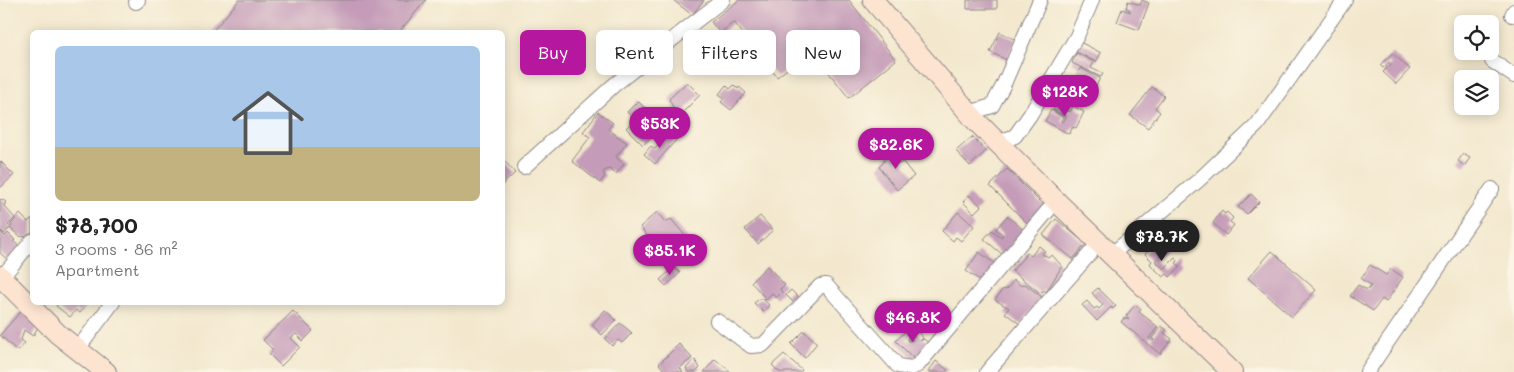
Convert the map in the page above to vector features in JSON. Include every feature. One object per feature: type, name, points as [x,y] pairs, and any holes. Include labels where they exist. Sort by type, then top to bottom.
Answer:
[{"type":"street","points":[[524,167],[614,85],[723,0]]},
{"type":"street","points":[[873,0],[969,113],[1056,201],[1232,372]]},
{"type":"street","points":[[969,113],[992,106],[1040,0]]},
{"type":"street","points":[[998,143],[1015,136],[1030,114],[1077,36],[1092,0]]},
{"type":"street","points":[[987,372],[1105,249],[1200,180],[1257,125],[1344,0]]},
{"type":"street","points":[[1492,61],[1514,76]]},
{"type":"street","points":[[1367,372],[1492,189]]},
{"type":"street","points":[[717,321],[751,346],[763,344],[820,286],[826,286],[898,366],[911,368],[918,365],[1056,201]]},
{"type":"street","points":[[30,243],[1,277],[29,307],[99,370]]},
{"type":"street","points":[[76,350],[111,305]]},
{"type":"building","points":[[239,0],[426,0],[401,30],[214,30]]},
{"type":"building","points":[[673,0],[704,0],[692,15]]},
{"type":"building","points":[[739,0],[849,0],[896,60],[849,98],[831,75],[860,75],[860,30],[786,30],[786,70],[777,77],[775,75],[776,30],[740,30],[734,22],[724,30],[718,30],[711,22]]},
{"type":"building","points":[[967,0],[997,0],[997,9],[967,9]]},
{"type":"building","points":[[1142,0],[1149,3],[1139,30],[1117,22],[1122,9],[1130,12],[1126,8],[1128,1],[1140,5]]},
{"type":"building","points":[[1000,32],[1016,40],[1008,56],[1011,58],[1009,61],[990,52]]},
{"type":"building","points":[[1080,42],[1101,53],[1096,62],[1075,51]]},
{"type":"building","points":[[1076,53],[1094,62],[1091,68],[1103,74],[1101,77],[1072,63]]},
{"type":"building","points":[[1392,53],[1410,69],[1396,84],[1383,72],[1391,64],[1389,62],[1383,68],[1380,65]]},
{"type":"building","points":[[1080,68],[1100,78],[1086,106],[1063,94],[1069,82],[1079,87],[1080,85],[1073,82]]},
{"type":"building","points":[[687,82],[700,95],[678,117],[669,99]]},
{"type":"building","points":[[726,85],[730,89],[734,85],[738,89],[739,87],[746,93],[731,110],[721,102],[724,98],[719,94]]},
{"type":"building","points":[[1152,87],[1164,96],[1155,108],[1160,112],[1148,128],[1130,115]]},
{"type":"building","points":[[1059,100],[1068,105],[1066,110],[1070,112],[1073,106],[1084,112],[1076,128],[1073,127],[1069,134],[1045,121],[1051,110],[1063,117],[1061,121],[1063,122],[1066,117],[1053,110]]},
{"type":"building","points":[[638,101],[662,126],[643,145],[626,128],[634,120],[627,112]]},
{"type":"building","points":[[598,112],[613,123],[608,129],[627,143],[616,157],[624,164],[616,174],[609,169],[603,172],[605,176],[600,183],[572,161],[590,137],[583,132]]},
{"type":"building","points":[[670,133],[677,139],[655,164],[644,154],[651,146],[655,149]]},
{"type":"building","points":[[972,137],[986,151],[970,166],[956,151]]},
{"type":"building","points":[[900,148],[903,153],[896,159],[898,164],[903,162],[914,176],[897,190],[879,167],[893,149],[895,152]]},
{"type":"building","points":[[1463,154],[1470,158],[1464,166],[1458,161]]},
{"type":"building","points":[[0,161],[14,175],[0,188]]},
{"type":"building","points":[[505,161],[515,173],[505,182]]},
{"type":"building","points":[[1007,169],[1045,207],[1028,224],[990,186]]},
{"type":"building","points":[[1251,194],[1259,202],[1247,214],[1238,207]]},
{"type":"building","points":[[969,195],[981,206],[974,213],[963,202]]},
{"type":"building","points":[[0,200],[6,202],[4,206],[15,218],[8,225],[11,227],[11,224],[20,214],[28,222],[30,220],[30,234],[28,237],[19,236],[10,228],[4,234],[0,230]]},
{"type":"building","points":[[1222,211],[1225,214],[1227,212],[1233,218],[1230,222],[1234,225],[1226,235],[1213,223]]},
{"type":"building","points":[[657,212],[665,222],[671,219],[688,239],[666,258],[640,227]]},
{"type":"building","points":[[958,212],[974,226],[961,241],[956,237],[953,241],[942,231]]},
{"type":"building","points":[[760,216],[773,230],[758,244],[745,229]]},
{"type":"building","points":[[1007,216],[1024,230],[1003,255],[984,239],[992,230],[1001,237],[1003,235],[996,229]]},
{"type":"building","points":[[1056,219],[1086,244],[1073,259],[1043,235]]},
{"type":"building","points":[[0,231],[5,236],[8,233],[20,247],[8,260],[0,253]]},
{"type":"building","points":[[1157,243],[1165,251],[1155,261],[1164,269],[1175,258],[1178,261],[1176,263],[1180,267],[1170,277],[1167,274],[1163,277],[1150,264],[1152,261],[1145,254]]},
{"type":"building","points":[[1039,246],[1045,251],[1041,254],[1049,257],[1052,255],[1062,266],[1047,291],[1040,293],[1012,271],[1027,253],[1031,256]]},
{"type":"building","points":[[1272,251],[1316,290],[1292,317],[1248,278]]},
{"type":"building","points":[[979,252],[997,265],[984,283],[966,271]]},
{"type":"building","points":[[1370,265],[1386,275],[1391,269],[1403,277],[1386,302],[1382,299],[1373,311],[1350,296],[1358,285],[1369,289],[1371,285],[1361,279]]},
{"type":"building","points":[[767,266],[785,285],[780,289],[782,292],[776,298],[772,293],[766,299],[751,282]]},
{"type":"building","points":[[674,267],[680,273],[666,286],[660,280]]},
{"type":"building","points":[[1014,280],[1021,286],[1025,284],[1042,297],[1020,324],[1005,313],[1009,308],[995,300],[1002,290],[1007,289]]},
{"type":"building","points":[[1098,288],[1116,306],[1112,309],[1111,307],[1097,321],[1082,305],[1087,301],[1094,309],[1097,307],[1099,309],[1103,305],[1092,293]]},
{"type":"building","points":[[791,290],[801,300],[796,305],[786,295]]},
{"type":"building","points":[[759,299],[763,299],[769,305],[763,312],[754,303]]},
{"type":"building","points":[[87,305],[80,313],[76,310],[70,317],[56,306]]},
{"type":"building","points":[[1135,305],[1141,309],[1139,312],[1158,327],[1149,338],[1154,340],[1152,338],[1161,326],[1167,330],[1164,333],[1172,339],[1160,354],[1121,322],[1124,318],[1129,320],[1126,316]]},
{"type":"building","points":[[605,310],[616,320],[602,335],[592,325]]},
{"type":"building","points":[[21,311],[39,325],[33,336],[24,330],[21,340],[25,343],[19,350],[16,350],[0,335]]},
{"type":"building","points":[[293,311],[313,331],[303,341],[296,334],[291,338],[300,347],[281,366],[269,354],[273,350],[263,340]]},
{"type":"building","points":[[620,323],[632,333],[622,343],[618,340],[612,346],[605,339]]},
{"type":"building","points":[[909,327],[914,331],[907,339],[908,341],[913,340],[911,338],[918,332],[923,338],[920,341],[924,339],[930,344],[914,359],[896,341]]},
{"type":"building","points":[[804,331],[817,343],[805,358],[791,344]]},
{"type":"building","points":[[679,344],[692,358],[680,368],[683,372],[666,372],[659,364]]},
{"type":"building","points":[[784,354],[802,370],[800,372],[779,372],[772,365]]},
{"type":"building","points":[[715,359],[731,372],[704,372]]},
{"type":"building","points":[[695,360],[700,368],[696,372],[688,372],[686,368]]},
{"type":"building","points":[[936,361],[948,370],[946,372],[928,372]]}]
